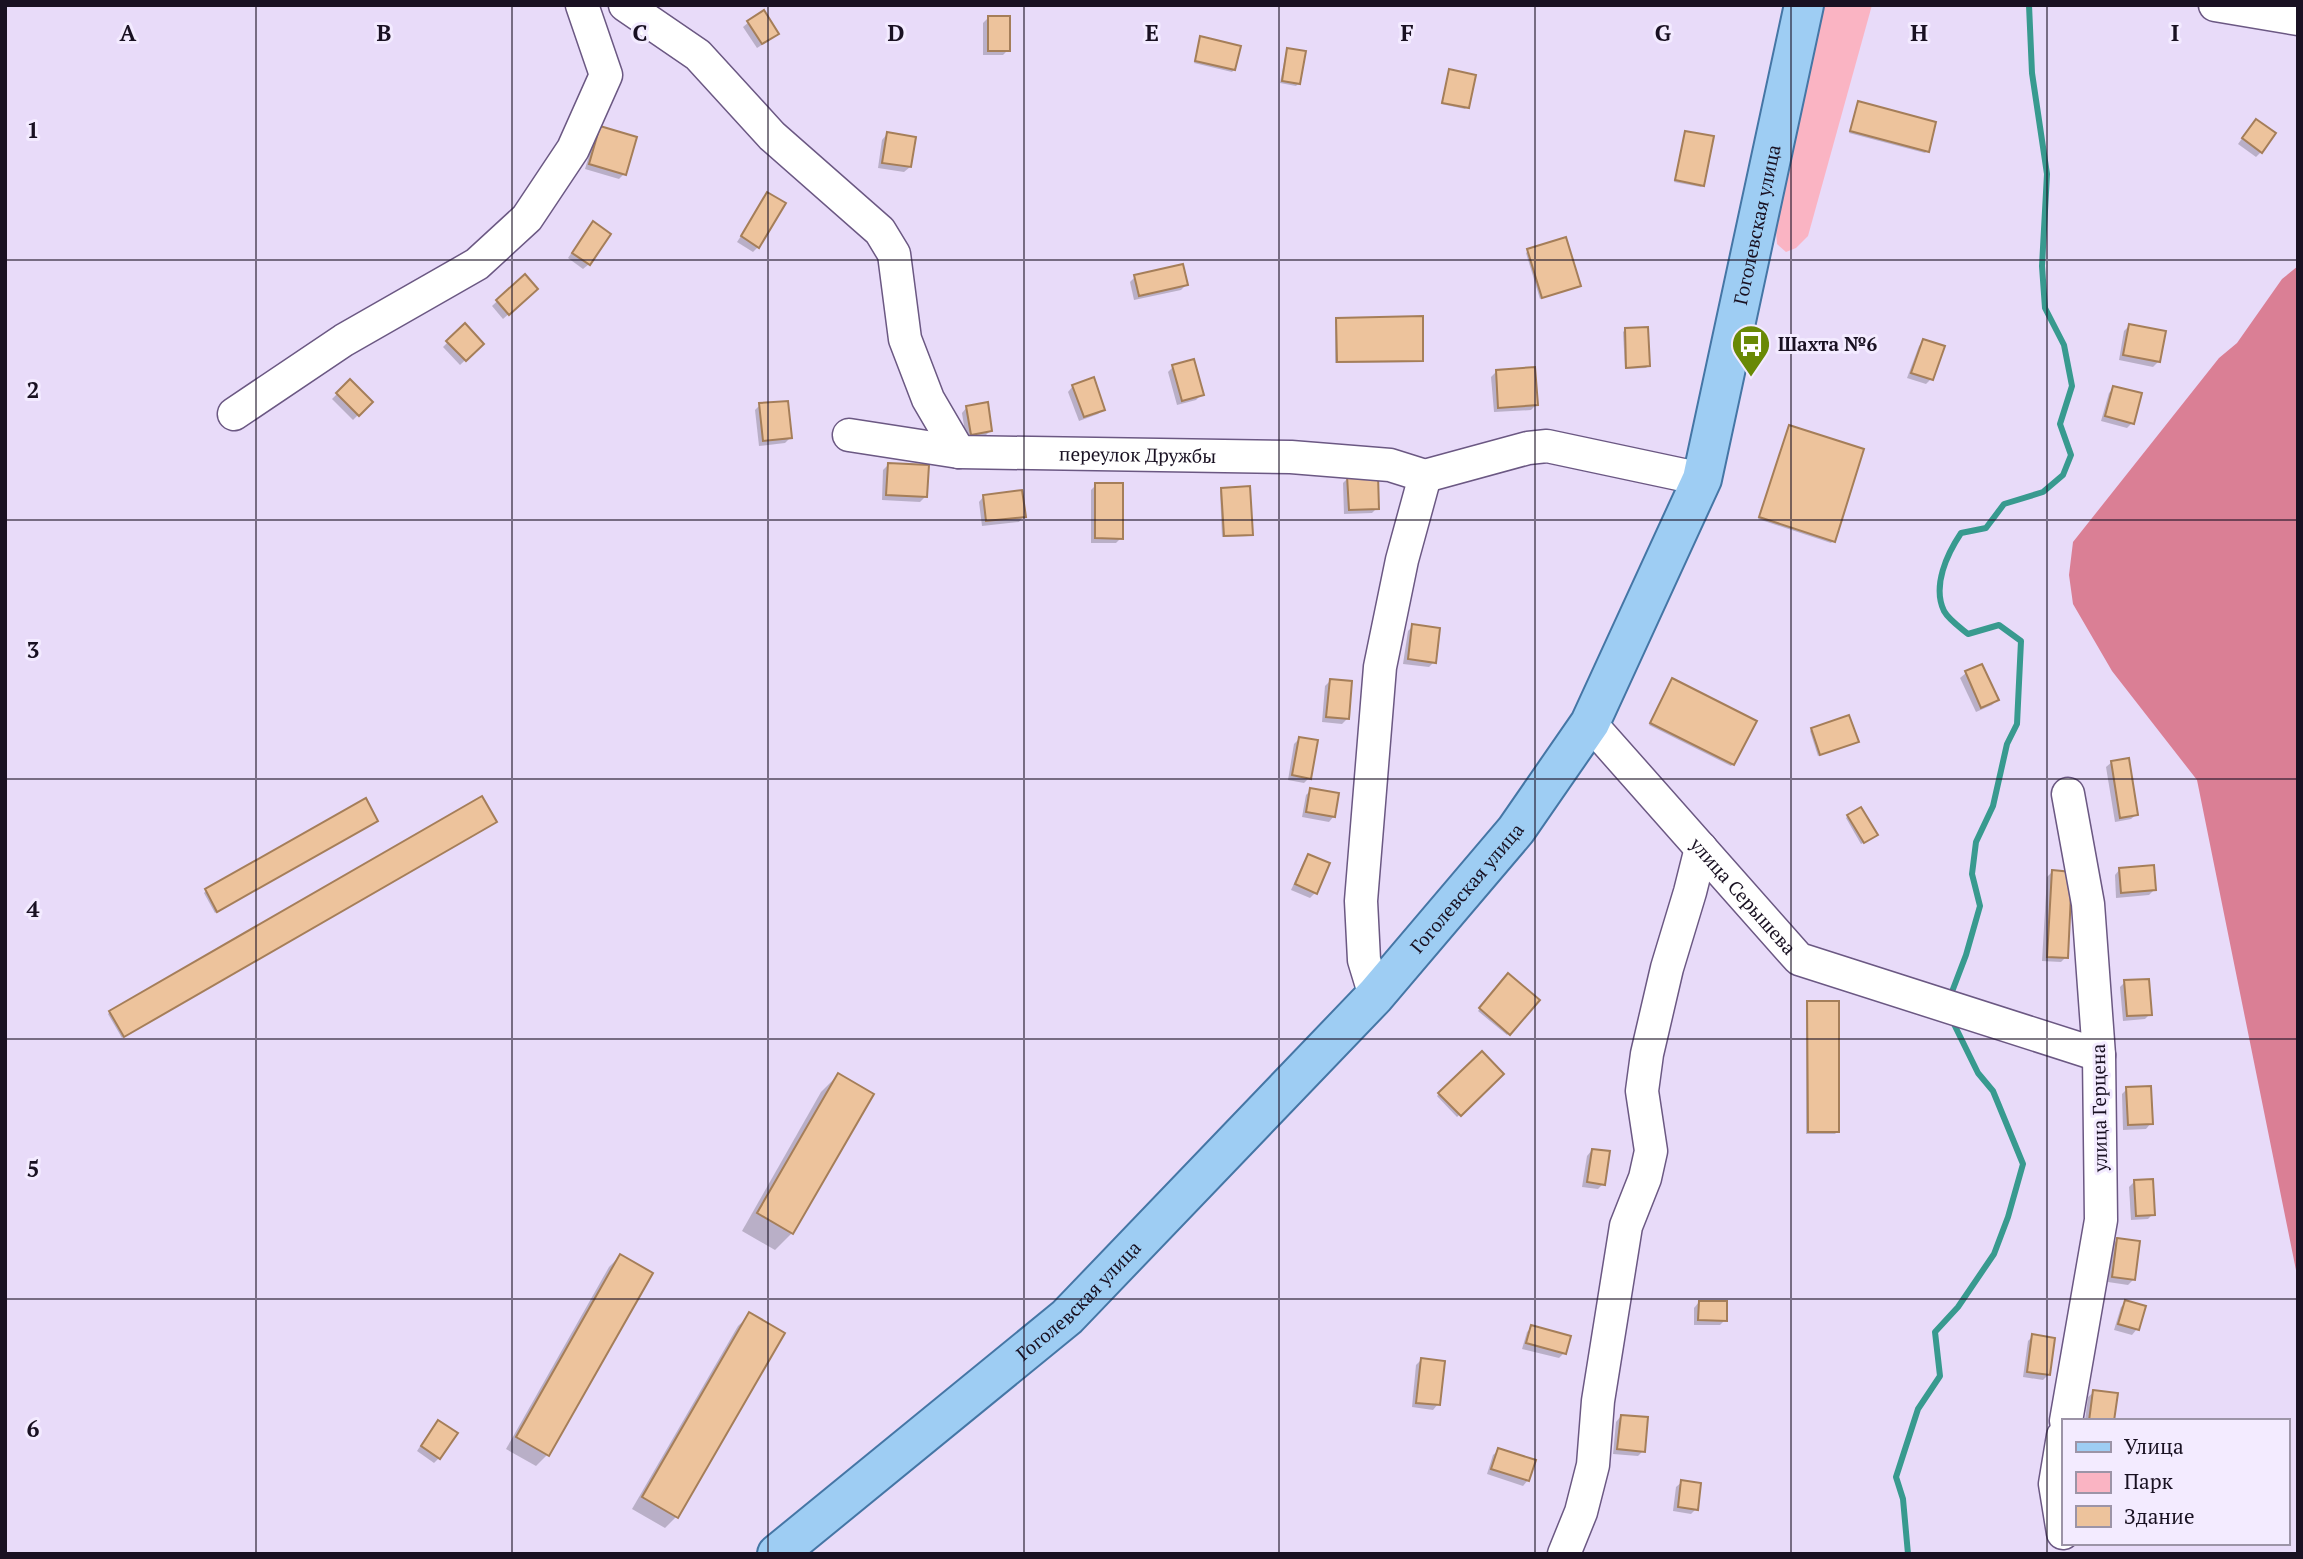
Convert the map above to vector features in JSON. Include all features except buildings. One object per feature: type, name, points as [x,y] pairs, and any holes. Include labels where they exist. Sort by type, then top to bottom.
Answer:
[{"type":"main road","name":"Гоголевская улица","points":[[777,1554],[1067,1317],[1375,996],[1516,830],[1590,723],[1702,479],[1804,5]]},
{"type":"street","points":[[234,414],[344,340],[477,264],[527,218],[573,149],[606,75],[582,5]]},
{"type":"street","points":[[625,5],[698,55],[772,136],[880,231],[894,254],[905,339],[928,399],[959,452]]},
{"type":"street","points":[[2215,5],[2298,19]]},
{"type":"street","name":"переулок Дружбы","points":[[849,435],[959,452],[1291,457],[1390,465],[1425,477]]},
{"type":"street","points":[[1375,996],[1364,960],[1361,901],[1380,667],[1402,560],[1425,477],[1528,448],[1547,446],[1702,479]]},
{"type":"street","name":"улица Серышева","points":[[1590,723],[1799,959],[2099,1055]]},
{"type":"street","name":"улица Герцена","points":[[2066,1419],[2101,1220],[2099,1055],[2088,904],[2068,794]]},
{"type":"street","points":[[1564,1554],[1581,1512],[1593,1465],[1598,1401],[1626,1226],[1645,1178],[1651,1151],[1642,1091],[1647,1054],[1700,848]]},
{"type":"street","points":[[2062,1442],[2055,1484],[2062,1527]]},
{"type":"green space","points":[[1818,5],[1872,5],[1808,236],[1796,248],[1786,252],[1777,244],[1776,231],[1785,153]]},
{"type":"shaded area","points":[[2298,266],[2298,1280],[2197,780],[2112,671],[2073,604],[2069,575],[2073,542],[2219,358],[2237,343],[2282,279]]},
{"type":"waterway","points":[[1950,997],[1980,906],[1972,874],[1976,842],[1993,806],[2007,744],[2017,724],[2021,641],[1999,625],[1968,634],[1944,611],[1940,581],[1946,560],[1961,533],[1986,528],[2004,504],[2043,492],[2063,475],[2071,455],[2060,424],[2072,386],[2064,345],[2045,308],[2042,266],[2047,174],[2032,73],[2029,5]]},
{"type":"waterway","points":[[1908,1554],[1903,1499],[1896,1477],[1918,1409],[1940,1376],[1935,1332],[1958,1307],[1994,1254],[2023,1164],[1993,1091],[1978,1073],[1951,1018]]},
{"type":"place","name":"Шахта №6","points":[[1751,378]]}]
